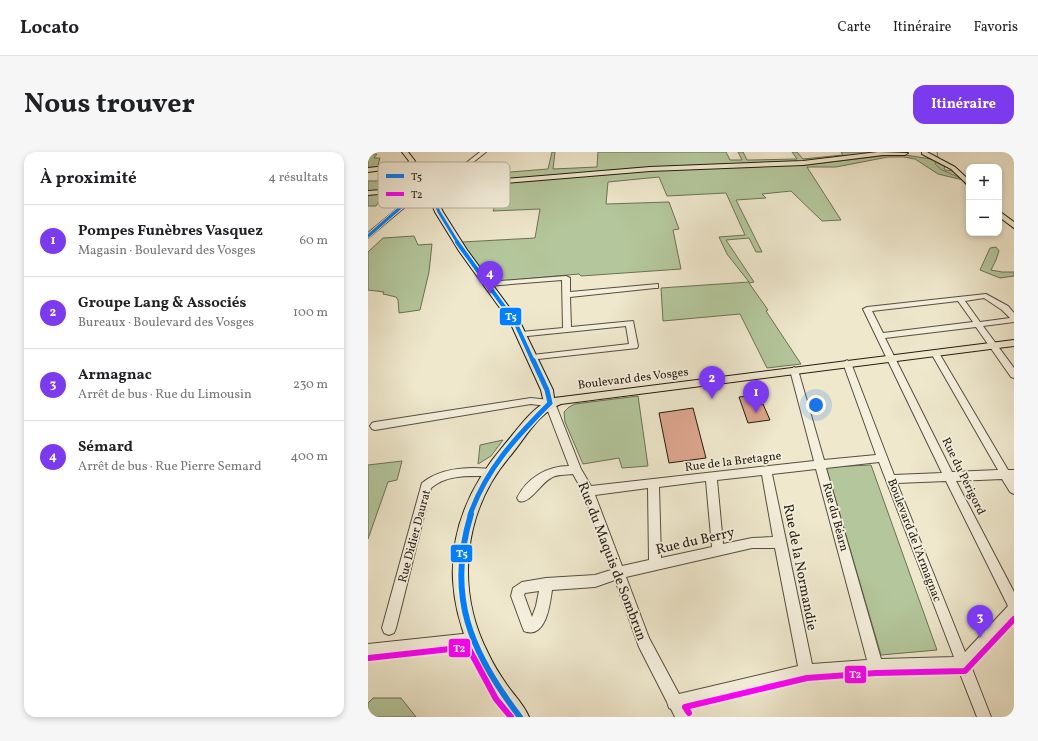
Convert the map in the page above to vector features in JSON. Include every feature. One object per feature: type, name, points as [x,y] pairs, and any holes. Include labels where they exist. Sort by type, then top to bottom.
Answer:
[{"type":"main road","points":[[406,152],[411,162]]},
{"type":"main road","points":[[510,181],[663,168],[803,163],[893,152]]},
{"type":"main road","points":[[880,154],[906,153]]},
{"type":"main road","points":[[922,153],[953,168],[966,181]]},
{"type":"main road","points":[[368,170],[378,169]]},
{"type":"main road","points":[[368,193],[378,193]]},
{"type":"main road","points":[[436,208],[463,251],[515,322],[547,390],[550,403],[523,430],[490,472],[475,502],[465,531],[461,552],[459,573],[466,618],[472,640],[502,695],[520,717]]},
{"type":"main road","points":[[1002,216],[1014,226]]},
{"type":"main road","name":"Boulevard des Vosges","points":[[550,403],[560,400],[1014,343]]},
{"type":"street","points":[[468,162],[483,152]]},
{"type":"street","points":[[368,236],[403,208]]},
{"type":"street","points":[[486,284],[566,278],[567,330]]},
{"type":"street","points":[[567,295],[655,286]]},
{"type":"street","points":[[960,299],[988,297],[996,304],[1005,308],[1014,318]]},
{"type":"street","points":[[960,299],[1014,374]]},
{"type":"street","name":"Rue du Périgord","points":[[960,299],[868,309],[949,477],[1014,605]]},
{"type":"street","points":[[880,336],[1014,318]]},
{"type":"street","points":[[521,335],[630,323],[634,346],[532,358]]},
{"type":"street","points":[[935,353],[1010,474],[1014,489]]},
{"type":"street","name":"Boulevard de l'Armagnac","points":[[847,363],[882,458],[984,717]]},
{"type":"street","name":"Rue du Béarn","points":[[794,370],[876,666]]},
{"type":"street","name":"Boulevard des Vosges","points":[[375,426],[531,402],[550,403]]},
{"type":"street","name":"Rue du Maquis de Sombrun","points":[[550,403],[576,470],[588,491],[644,642],[674,703],[683,717]]},
{"type":"street","name":"Rue de la Bretagne","points":[[588,491],[882,458]]},
{"type":"street","points":[[524,498],[545,475],[563,470],[576,470]]},
{"type":"street","name":"Rue de la Normandie","points":[[766,470],[806,671]]},
{"type":"street","name":"Rue Didier Daurat","points":[[389,628],[426,486],[431,481],[439,477],[467,472],[490,472]]},
{"type":"street","points":[[891,479],[1010,474]]},
{"type":"street","points":[[711,477],[718,549]]},
{"type":"street","points":[[653,484],[655,565]]},
{"type":"street","name":"Rue du Berry","points":[[546,584],[595,581],[718,549],[752,543],[781,542]]},
{"type":"street","points":[[674,703],[806,671],[876,666],[963,664],[1014,609]]},
{"type":"street","points":[[368,650],[472,640]]},
{"type":"green space","points":[[552,152],[555,152],[553,169],[597,167],[598,152],[726,152],[730,160],[742,160],[738,152],[743,152],[747,160],[751,160],[797,159],[792,152],[797,152],[803,159],[843,155],[841,152],[887,152],[798,162],[672,166],[510,180],[510,172],[548,169]]},
{"type":"green space","points":[[368,154],[377,154],[374,158],[380,158],[378,167],[368,169]]},
{"type":"green space","points":[[899,154],[931,159],[946,166],[944,168],[945,170],[954,171],[963,180],[938,174],[915,159],[888,157],[836,167],[807,167],[841,220],[822,221],[791,191],[762,194],[766,198],[736,200],[762,252],[756,252],[749,238],[726,240],[754,282],[749,283],[768,310],[766,311],[801,364],[767,368],[740,314],[663,321],[661,288],[749,282],[727,254],[719,237],[745,235],[726,193],[667,196],[659,177],[608,182],[606,204],[669,202],[679,229],[673,230],[681,269],[581,276],[579,274],[490,282],[462,242],[535,238],[540,209],[493,211],[494,208],[510,208],[510,182],[667,169],[805,165]]},
{"type":"green space","points":[[368,181],[378,181],[378,190],[368,191]]},
{"type":"green space","points":[[378,193],[378,203],[376,206],[368,206],[368,194]]},
{"type":"green space","points":[[414,236],[418,245],[432,244],[429,272],[420,310],[399,313],[398,300],[396,297],[383,294],[384,292],[368,290],[368,252],[383,238]]},
{"type":"green space","points":[[996,247],[999,251],[991,270],[1014,272],[1014,276],[1000,278],[980,270],[990,248]]},
{"type":"green space","points":[[638,396],[648,466],[622,468],[619,458],[583,464],[565,422],[564,412],[575,404]]},
{"type":"green space","points":[[503,440],[491,456],[478,464],[480,445]]},
{"type":"green space","points":[[402,461],[397,480],[388,482],[368,539],[368,465]]},
{"type":"green space","points":[[871,465],[937,650],[881,655],[826,467]]},
{"type":"green space","points":[[373,698],[401,698],[416,717],[368,717],[368,703]]},
{"type":"building","points":[[749,396],[753,406],[763,404],[770,420],[748,423],[739,397]]},
{"type":"building","points":[[693,408],[706,458],[669,463],[659,413]]},
{"type":"waterway","points":[[937,152],[938,157]]},
{"type":"waterway","points":[[936,161],[935,164],[942,170],[960,178],[966,185]]},
{"type":"waterway","points":[[1002,219],[1014,229]]},
{"type":"transit line","name":"T5","points":[[368,236],[400,208]]},
{"type":"transit line","name":"T5","points":[[437,208],[463,251],[515,322],[547,390],[550,403]]},
{"type":"transit line","name":"T5","points":[[520,717],[488,671],[476,647],[467,622],[461,597],[460,571],[463,544],[470,516],[484,482],[511,444],[550,403]]},
{"type":"transit line","name":"T2","points":[[689,713],[685,707],[807,678],[876,673],[965,671],[1014,619]]},
{"type":"transit line","name":"T2","points":[[369,658],[468,647],[496,699],[511,717]]},
{"type":"place","name":"Sémard","points":[[490,294]]},
{"type":"place","name":"Groupe Lang & Associés","points":[[712,399]]},
{"type":"place","name":"Pompes Funèbres Vasquez","points":[[756,413]]},
{"type":"place","name":"Armagnac","points":[[980,638]]}]
